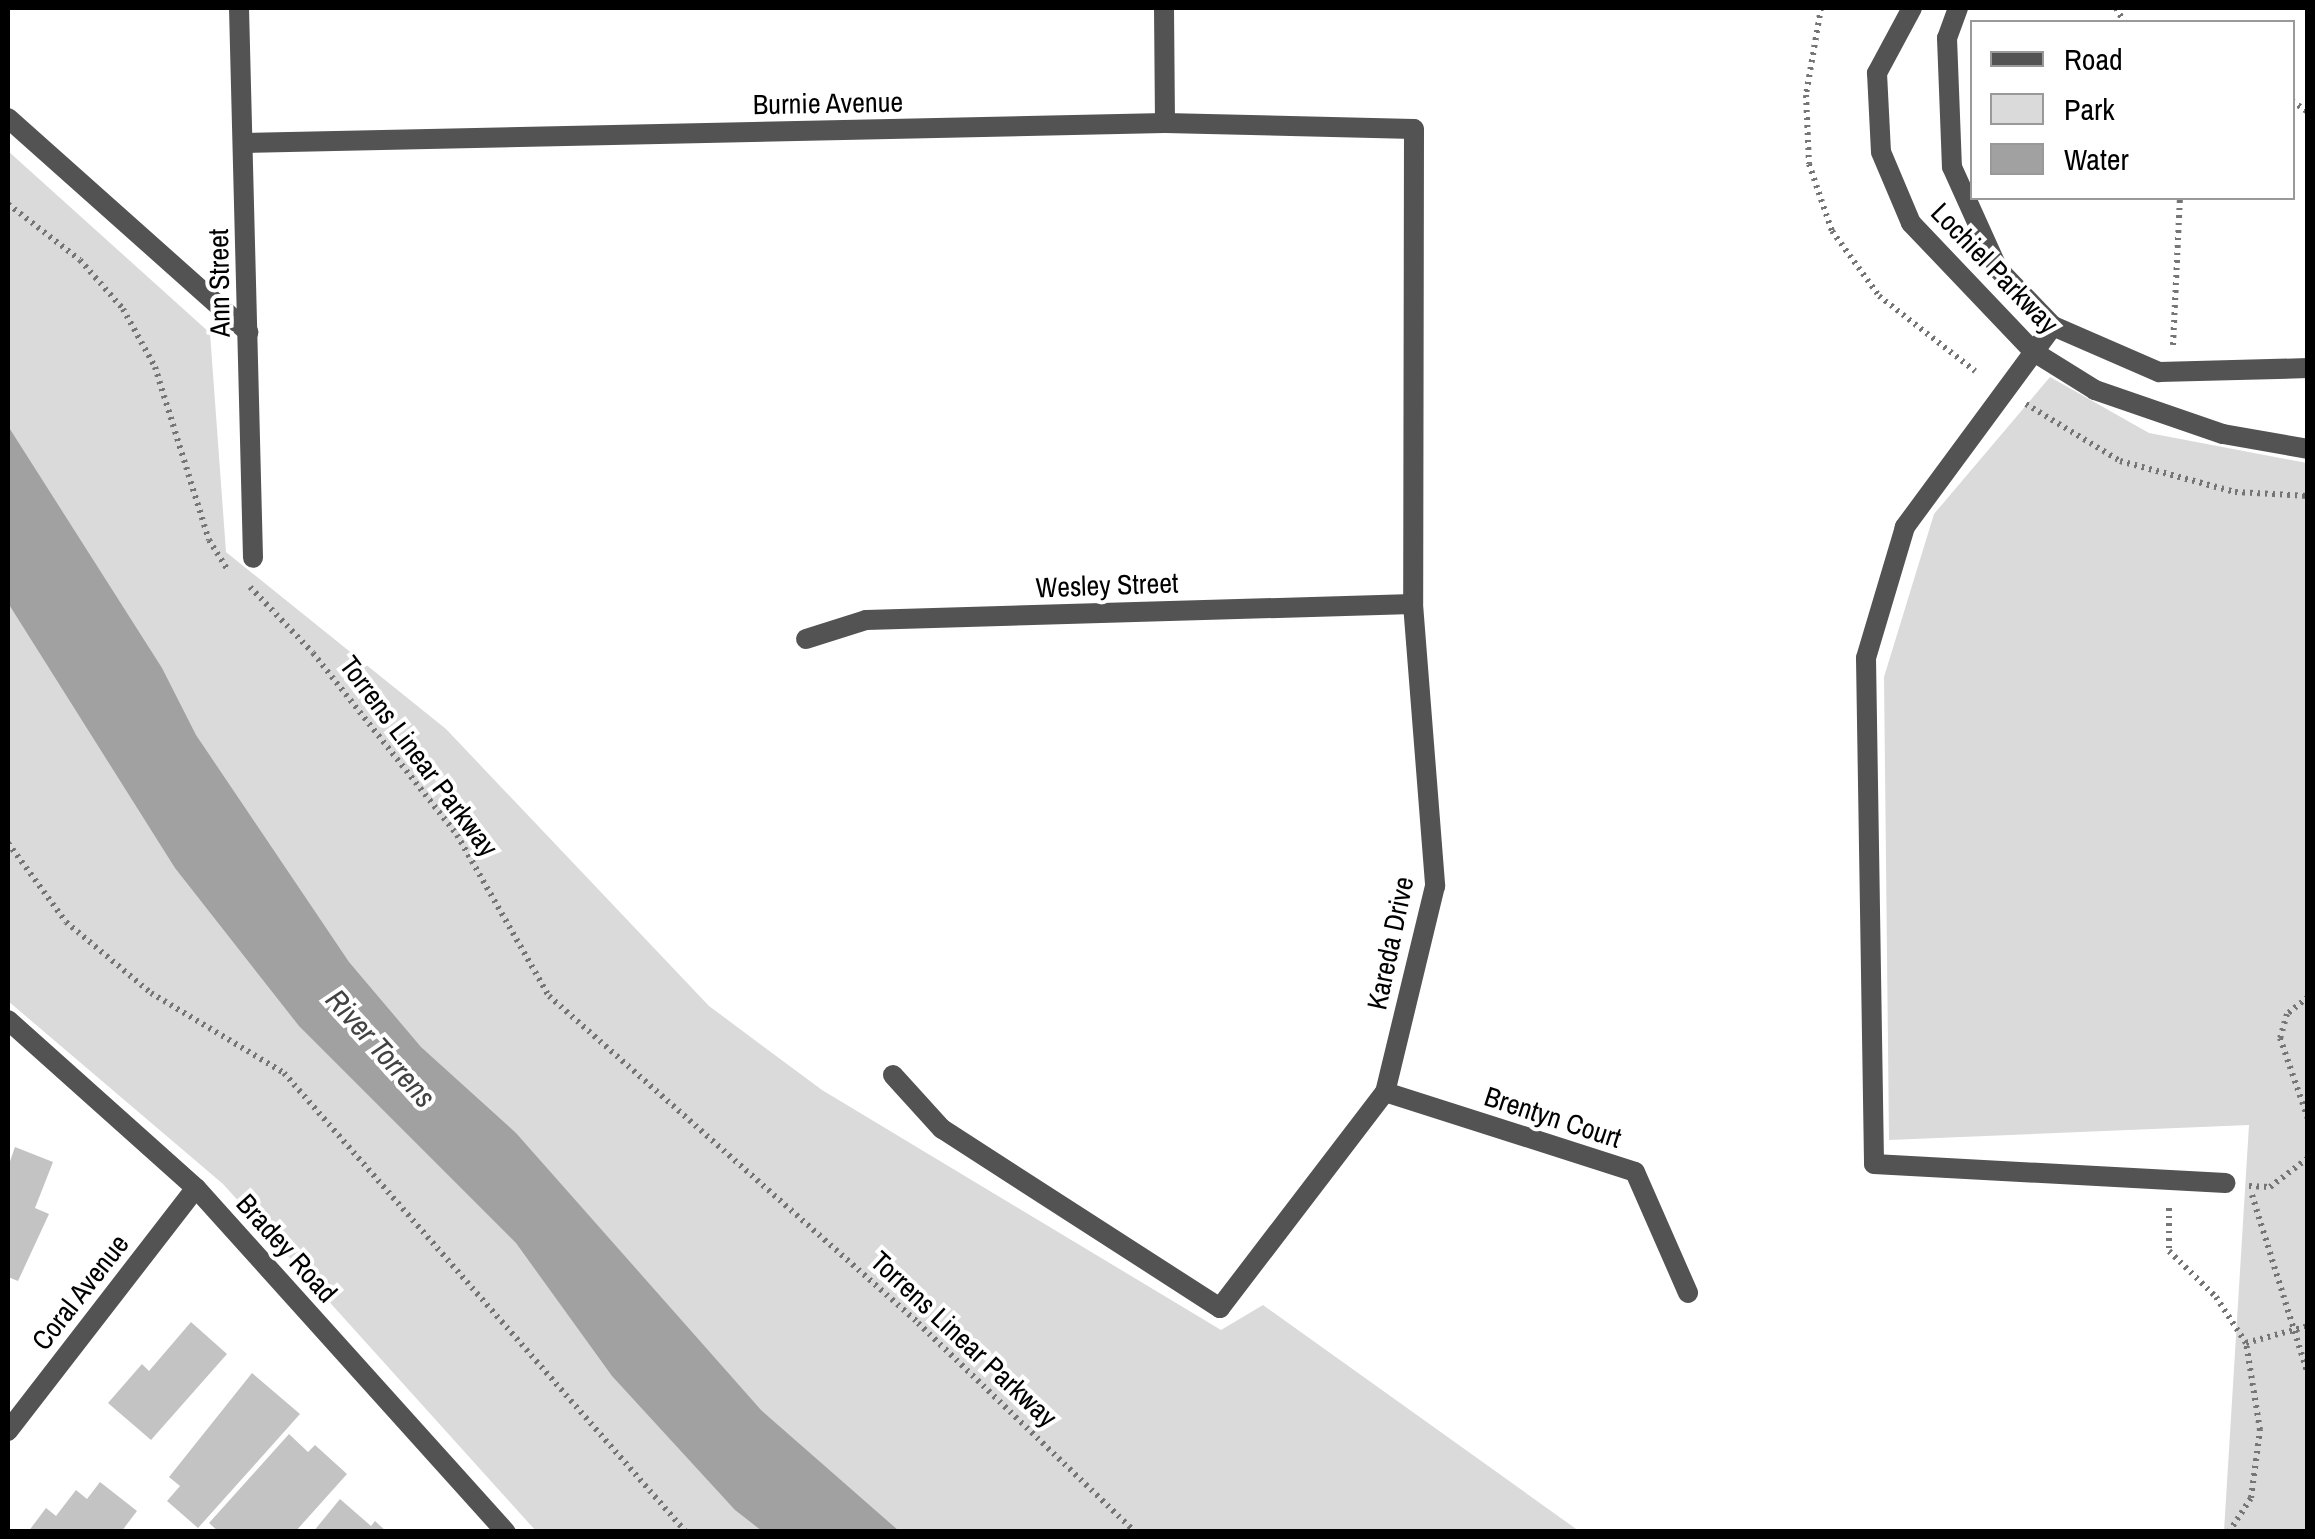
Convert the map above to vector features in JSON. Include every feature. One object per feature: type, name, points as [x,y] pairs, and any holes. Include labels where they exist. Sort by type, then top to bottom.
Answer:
[{"type":"street","name":"Ann Street","points":[[239,8],[252,558]]},
{"type":"street","points":[[1164,8],[1165,123]]},
{"type":"street","name":"Lochiel Parkway","points":[[1912,8],[1876,73],[1881,152],[1910,223],[2034,352],[2094,390],[2223,434],[2308,449]]},
{"type":"street","name":"Lochiel Parkway","points":[[1958,8],[1947,38],[1952,166],[1998,269],[2053,326],[2159,372],[2308,368]]},
{"type":"street","points":[[8,118],[248,332]]},
{"type":"street","name":"Burnie Avenue","points":[[244,143],[1165,123],[1414,130]]},
{"type":"street","name":"Kareda Drive","points":[[893,1075],[942,1129],[1220,1308],[1385,1092],[1434,886],[1412,604],[1414,130]]},
{"type":"street","points":[[2053,326],[1906,527],[1866,658],[1874,1164],[2225,1183]]},
{"type":"street","name":"Wesley Street","points":[[806,640],[866,620],[1412,604]]},
{"type":"street","name":"Bradey Road","points":[[8,1020],[196,1188],[506,1532]]},
{"type":"street","name":"Brentyn Court","points":[[1385,1092],[1635,1172],[1688,1293]]},
{"type":"street","name":"Coral Avenue","points":[[8,1431],[196,1188]]},
{"type":"path","points":[[1821,8],[1806,95],[1809,164],[1832,231],[1879,296],[1976,372]]},
{"type":"path","points":[[2173,346],[2180,200]]},
{"type":"path","name":"Torrens Linear Parkway","points":[[8,204],[80,260],[123,309],[156,367],[219,564],[267,600],[457,835],[549,996],[918,1322],[1135,1532]]},
{"type":"path","points":[[2016,398],[2120,461],[2234,492],[2308,496]]},
{"type":"path","points":[[8,843],[66,922],[151,993],[284,1073],[686,1532]]},
{"type":"path","points":[[2308,997],[2287,1014],[2280,1038],[2308,1119]]},
{"type":"path","points":[[2225,1183],[2270,1187],[2308,1158]]},
{"type":"path","points":[[2170,1180],[2169,1251],[2216,1297],[2246,1343],[2260,1430],[2250,1498],[2228,1532]]},
{"type":"path","points":[[2250,1186],[2308,1375]]},
{"type":"path","points":[[2246,1343],[2308,1326]]},
{"type":"green space","points":[[8,151],[210,333],[226,552],[446,729],[709,1006],[822,1090],[1221,1330],[1263,1305],[1579,1531],[536,1531],[223,1184],[8,1001]]},
{"type":"green space","points":[[2050,377],[2149,433],[2307,463],[2307,1531],[2224,1531],[2249,1125],[1889,1140],[1884,677],[1934,514]]},
{"type":"water","name":"River Torrens","points":[[8,426],[162,668],[196,735],[349,962],[421,1047],[516,1133],[761,1410],[899,1531],[762,1531],[735,1510],[612,1376],[516,1243],[299,1026],[175,868],[8,603]]},
{"type":"building","points":[[15,1147],[53,1162],[35,1208],[49,1214],[18,1281],[8,1277],[8,1167]]},
{"type":"building","points":[[191,1322],[227,1354],[151,1440],[108,1403],[142,1364],[149,1371]]},
{"type":"building","points":[[252,1373],[300,1414],[198,1528],[167,1501],[180,1486],[169,1477]]},
{"type":"building","points":[[289,1434],[308,1452],[315,1445],[347,1474],[295,1532],[219,1532],[209,1523]]},
{"type":"building","points":[[100,1482],[137,1511],[121,1532],[28,1532],[46,1508],[56,1516],[76,1490],[87,1499]]},
{"type":"building","points":[[340,1499],[371,1526],[375,1521],[387,1532],[313,1532]]}]
